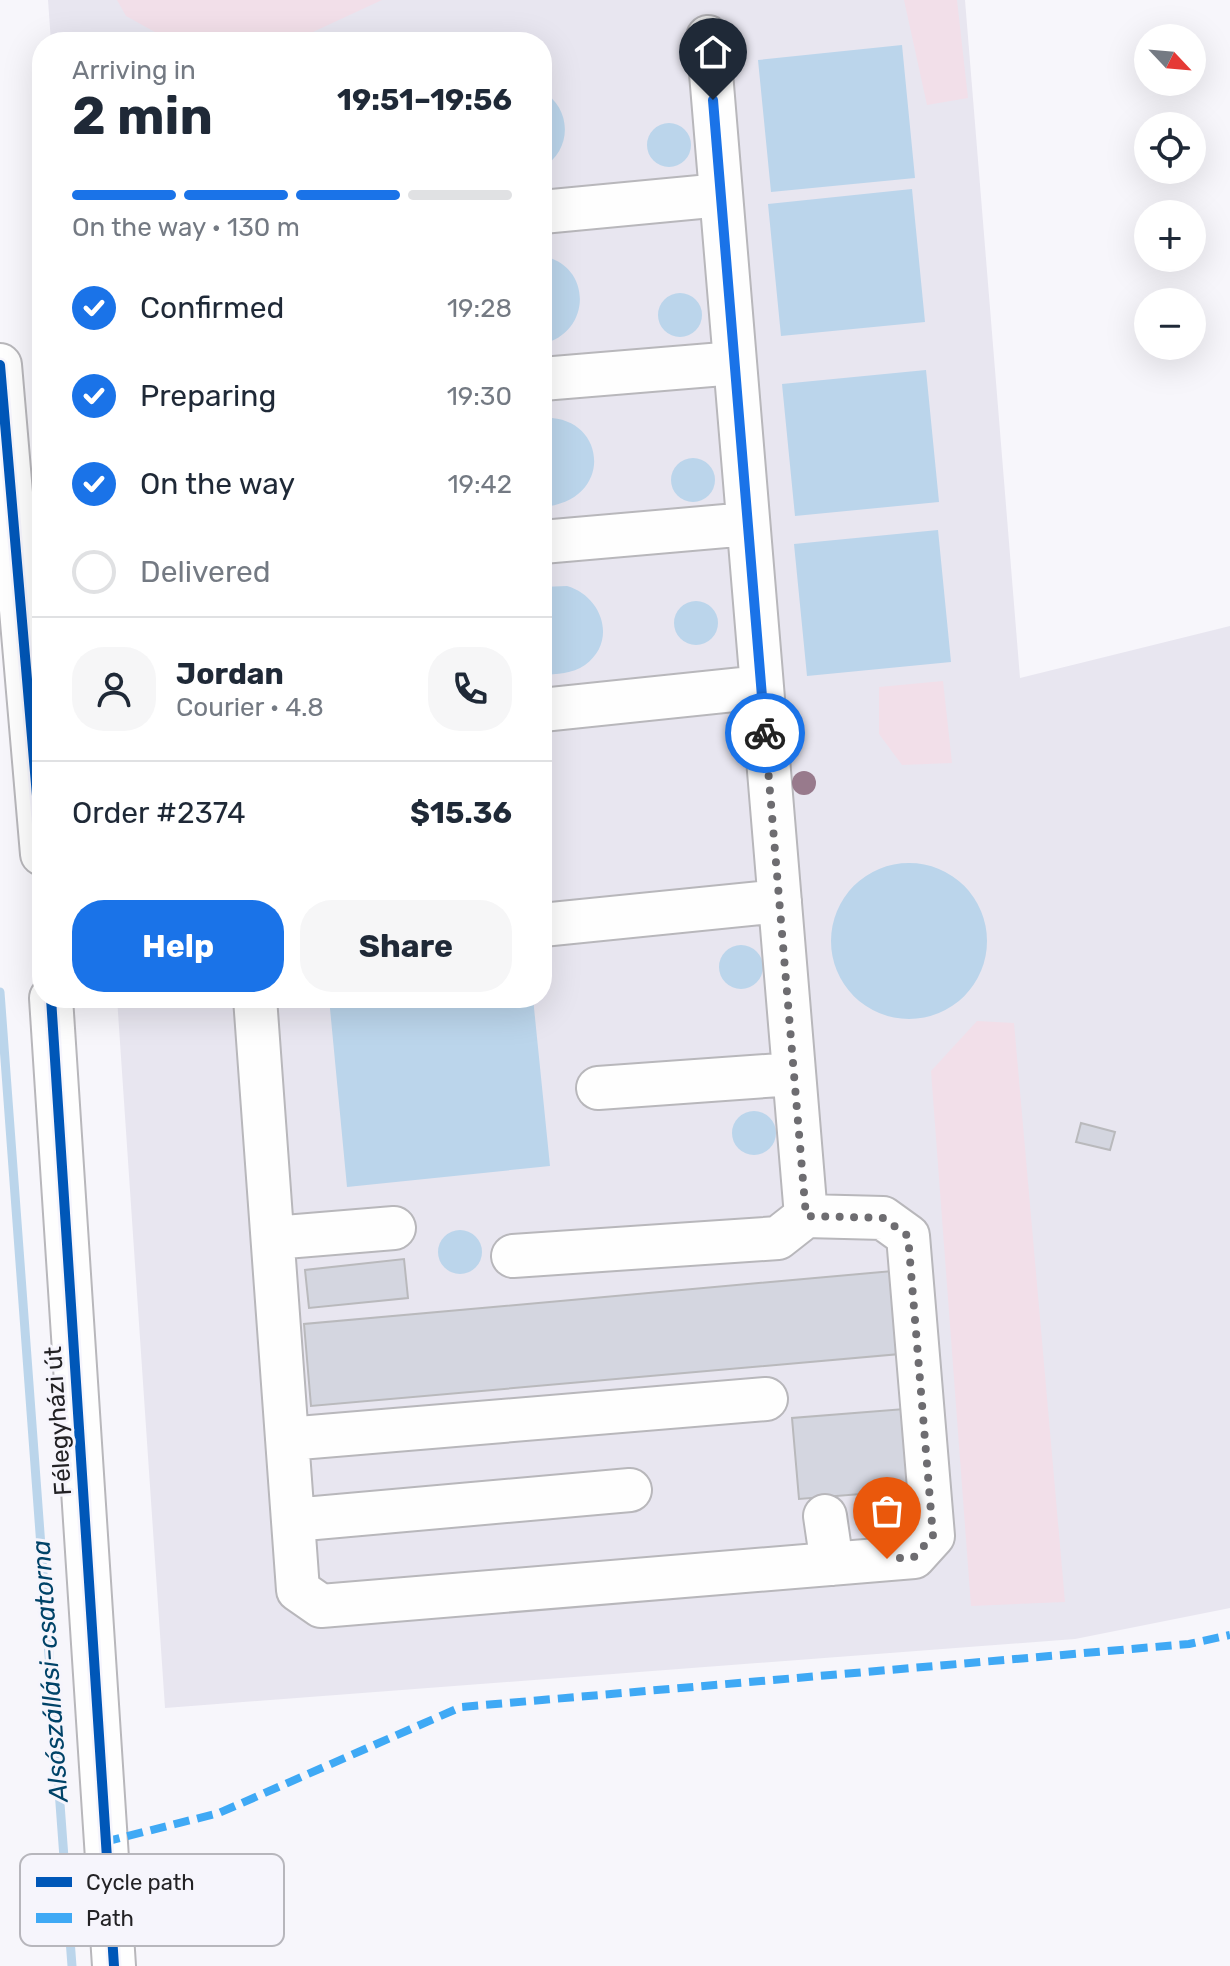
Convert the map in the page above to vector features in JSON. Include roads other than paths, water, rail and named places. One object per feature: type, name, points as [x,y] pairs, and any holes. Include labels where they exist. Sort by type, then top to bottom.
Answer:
[{"type":"street","points":[[708,37],[806,1216]]},
{"type":"street","points":[[552,211],[721,195]]},
{"type":"street","points":[[552,378],[735,363]]},
{"type":"street","points":[[0,365],[32,692]]},
{"type":"street","points":[[552,541],[748,524]]},
{"type":"street","points":[[552,709],[762,687]]},
{"type":"street","points":[[552,924],[780,901]]},
{"type":"street","name":"Félegyházi út","points":[[52,1008],[105,1854]]},
{"type":"street","points":[[256,1008],[298,1590],[321,1606],[832,1564],[914,1557],[933,1536],[908,1236],[883,1218],[806,1216],[778,1238],[513,1256]]},
{"type":"street","points":[[598,1088],[794,1074]]},
{"type":"street","points":[[273,1238],[394,1228]]},
{"type":"street","points":[[287,1439],[766,1399]]},
{"type":"street","points":[[293,1520],[630,1490]]},
{"type":"street","points":[[825,1516],[832,1564]]},
{"type":"street","name":"Félegyházi út","points":[[112,1946],[114,1966]]},
{"type":"water","points":[[902,45],[915,178],[771,192],[758,60]]},
{"type":"water","points":[[552,98],[559,108],[565,129],[559,151],[552,160]]},
{"type":"water","points":[[669,123],[685,129],[691,145],[685,161],[669,167],[653,161],[647,145],[653,129]]},
{"type":"water","points":[[912,189],[925,322],[781,336],[768,204]]},
{"type":"water","points":[[552,260],[571,272],[578,285],[580,299],[570,327],[552,340]]},
{"type":"water","points":[[680,293],[696,299],[702,315],[696,331],[680,337],[664,331],[658,315],[664,299]]},
{"type":"water","points":[[926,370],[939,502],[795,516],[782,384]]},
{"type":"water","points":[[552,419],[564,420],[580,429],[590,443],[594,459],[592,475],[582,490],[566,501],[552,504]]},
{"type":"water","points":[[693,458],[709,464],[715,480],[709,496],[693,502],[677,496],[671,480],[677,464]]},
{"type":"water","points":[[938,530],[951,662],[807,676],[794,544]]},
{"type":"water","points":[[567,586],[589,599],[602,620],[603,632],[595,655],[585,665],[552,674],[552,587]]},
{"type":"water","points":[[696,601],[712,607],[718,623],[712,639],[696,645],[680,639],[674,623],[680,607]]},
{"type":"water","points":[[909,863],[939,869],[964,886],[981,911],[987,941],[981,971],[964,996],[939,1013],[909,1019],[879,1013],[854,996],[837,971],[831,941],[837,911],[854,886],[879,869]]},
{"type":"water","points":[[741,945],[757,951],[763,967],[757,983],[741,989],[725,983],[719,967],[725,951]]},
{"type":"water","points":[[330,1008],[534,1008],[550,1166],[347,1187]]},
{"type":"water","points":[[754,1111],[770,1117],[776,1133],[770,1149],[754,1155],[738,1149],[732,1133],[738,1117]]},
{"type":"water","points":[[460,1230],[476,1236],[482,1252],[476,1268],[460,1274],[444,1268],[438,1252],[444,1236]]},
{"type":"waterway","name":"Alsószállási-csatorna","points":[[0,992],[64,1854]]},
{"type":"waterway","name":"Alsószállási-csatorna","points":[[71,1946],[72,1966]]}]
